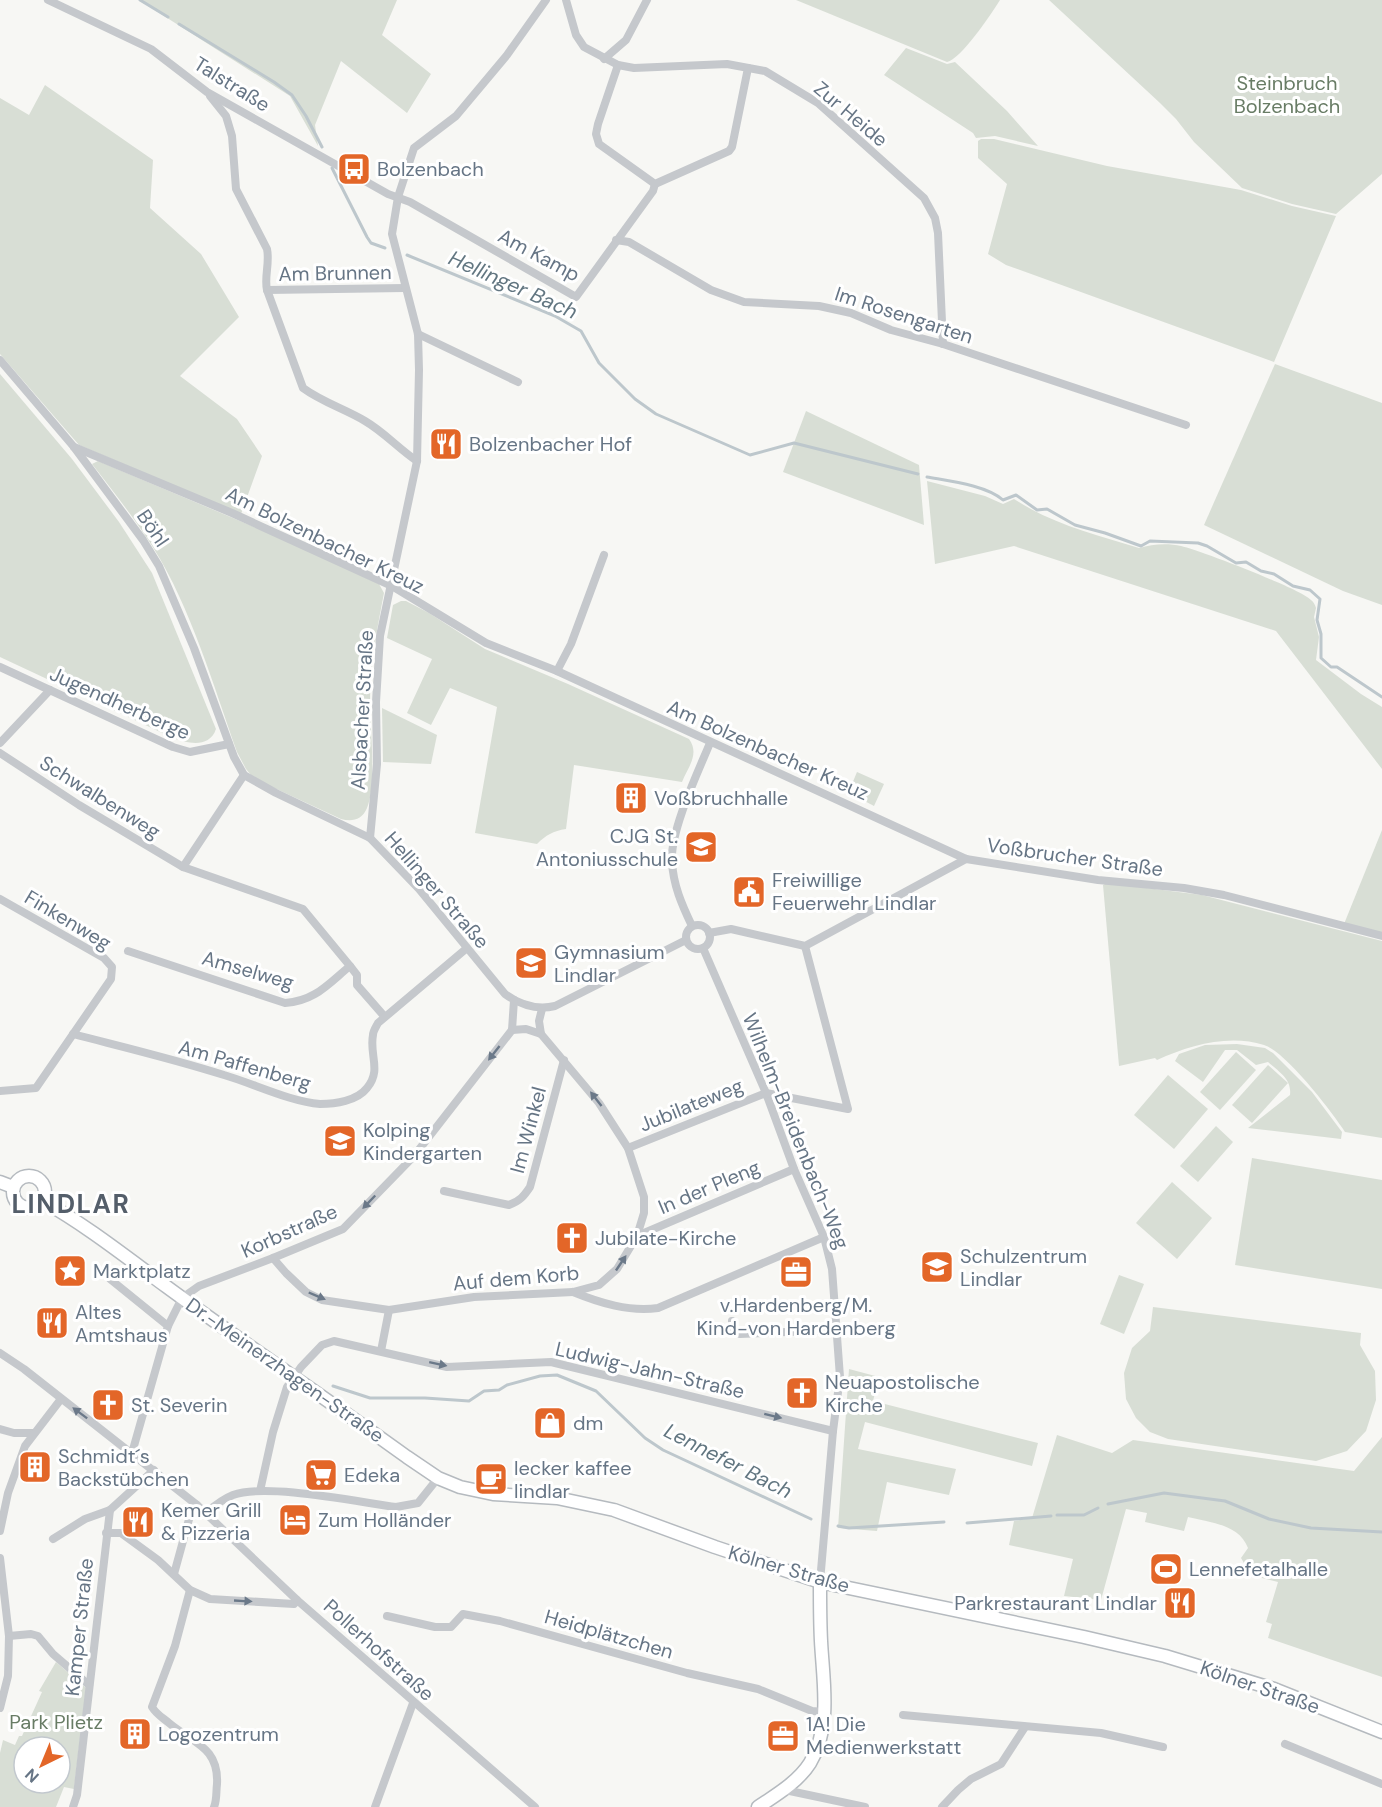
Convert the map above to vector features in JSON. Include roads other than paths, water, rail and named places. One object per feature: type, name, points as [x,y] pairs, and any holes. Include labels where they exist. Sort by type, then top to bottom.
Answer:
[{"type":"main road","points":[[35,1177],[44,1185],[43,1201],[33,1208],[20,1206],[13,1198],[13,1187],[20,1178],[35,1177]]},
{"type":"main road","points":[[0,1182],[13,1187]]},
{"type":"main road","name":"Dr.-Meinerzhagen-Straße","points":[[43,1201],[96,1234],[182,1298],[438,1478]]},
{"type":"main road","name":"Kölner Straße","points":[[438,1478],[484,1493],[557,1498],[614,1510],[820,1582],[1165,1656],[1274,1689],[1382,1732]]},
{"type":"main road","points":[[758,1807],[785,1790],[810,1764],[819,1743],[824,1712],[820,1582]]},
{"type":"street","name":"Talstraße","points":[[48,0],[151,49],[207,92],[388,194],[398,197]]},
{"type":"street","name":"Alsbacher Straße","points":[[370,838],[377,764],[376,702],[380,636],[417,461],[418,334],[392,234],[398,197],[414,148],[456,116],[507,55],[546,0]]},
{"type":"street","name":"Zur Heide","points":[[566,0],[576,35],[584,47],[618,65],[634,68],[727,64],[765,71],[818,104],[924,198],[935,218],[938,233],[943,344]]},
{"type":"street","points":[[604,59],[626,40],[647,0]]},
{"type":"street","points":[[618,65],[598,124],[596,134],[599,144],[655,184],[729,151],[732,147],[748,68]]},
{"type":"street","points":[[207,92],[226,116],[232,136],[236,189],[267,249],[265,280],[267,290],[303,388],[314,396],[366,421],[417,461]]},
{"type":"street","name":"Am Kamp","points":[[398,197],[576,297],[653,191],[655,184]]},
{"type":"street","name":"Im Rosengarten","points":[[616,240],[629,242],[711,290],[744,302],[819,306],[851,313],[891,330],[943,344],[1186,425]]},
{"type":"street","name":"Am Brunnen","points":[[267,290],[405,288]]},
{"type":"street","points":[[418,334],[518,382]]},
{"type":"street","name":"Böhl","points":[[0,360],[74,447],[143,540],[159,567],[194,648],[230,744]]},
{"type":"street","name":"Am Bolzenbacher Kreuz","points":[[74,447],[232,513],[392,586],[486,643],[557,671],[966,859]]},
{"type":"street","points":[[557,671],[571,644],[604,555]]},
{"type":"street","name":"Jugendherberge","points":[[0,667],[182,750],[190,752],[230,744]]},
{"type":"street","points":[[0,743],[50,690]]},
{"type":"street","points":[[692,927],[677,892],[671,858],[678,823],[710,743]]},
{"type":"street","points":[[183,867],[244,775],[230,744]]},
{"type":"street","name":"Schwalbenweg","points":[[0,753],[79,805],[183,867],[303,909],[357,975],[357,985],[384,1016]]},
{"type":"street","name":"Hellinger Straße","points":[[244,775],[370,838],[420,889],[505,994],[514,1000],[542,1009]]},
{"type":"street","name":"Voßbrucher Straße","points":[[805,946],[966,859],[1098,880],[1194,889],[1382,936]]},
{"type":"street","name":"Finkenweg","points":[[0,899],[104,958],[112,967],[111,980],[72,1034]]},
{"type":"street","points":[[692,927],[704,927],[709,933],[708,943],[703,948],[695,949],[687,940],[687,932],[692,927]]},
{"type":"street","points":[[709,933],[731,929],[805,946],[848,1110],[766,1093]]},
{"type":"street","points":[[514,1000],[512,1030],[525,1029],[541,1034],[539,1021],[542,1009],[555,1006],[687,940]]},
{"type":"street","name":"Am Paffenberg","points":[[72,1034],[222,1074],[305,1102],[337,1103],[352,1099],[366,1090],[372,1079],[376,1064],[372,1052],[373,1034],[378,1023],[467,948]]},
{"type":"street","name":"Wilhelm-Breidenbach-Weg","points":[[703,948],[766,1093],[794,1169],[824,1237],[832,1269],[840,1377],[820,1582]]},
{"type":"street","name":"Amselweg","points":[[128,951],[285,1003],[299,1002],[317,994],[350,966]]},
{"type":"street","name":"Korbstraße","points":[[182,1298],[199,1286],[344,1229],[414,1156],[512,1030]]},
{"type":"street","points":[[0,1091],[36,1089],[72,1034]]},
{"type":"street","name":"Auf dem Korb","points":[[273,1258],[306,1292],[322,1300],[389,1310],[474,1296],[573,1292],[599,1286],[617,1269],[637,1236],[644,1213],[644,1197],[628,1148],[599,1103],[541,1034]]},
{"type":"street","name":"Im Winkel","points":[[444,1191],[509,1204],[524,1196],[530,1187],[564,1060]]},
{"type":"street","name":"Jubilateweg","points":[[628,1148],[766,1093]]},
{"type":"street","name":"In der Pleng","points":[[637,1236],[794,1169]]},
{"type":"street","points":[[573,1292],[594,1301],[640,1311],[658,1308],[824,1237]]},
{"type":"street","points":[[110,1280],[168,1326]]},
{"type":"street","points":[[132,1453],[168,1326],[182,1298]]},
{"type":"street","points":[[381,1351],[389,1310]]},
{"type":"street","points":[[732,1321],[733,1331],[740,1335],[837,1330]]},
{"type":"street","name":"Ludwig-Jahn-Straße","points":[[294,1376],[322,1346],[334,1341],[447,1367],[551,1362],[833,1431]]},
{"type":"street","name":"Pollerhofstraße","points":[[0,1353],[197,1505],[297,1600],[535,1807]]},
{"type":"street","points":[[260,1491],[273,1432],[287,1387],[294,1376]]},
{"type":"street","points":[[0,1532],[8,1493],[25,1446],[61,1399]]},
{"type":"street","points":[[0,1429],[14,1433],[34,1433]]},
{"type":"street","points":[[14,1433],[25,1446]]},
{"type":"street","points":[[53,1539],[85,1519],[110,1510],[154,1470]]},
{"type":"street","points":[[206,1514],[213,1506],[232,1495],[260,1491],[396,1507],[418,1503],[438,1478]]},
{"type":"street","points":[[174,1574],[191,1512],[197,1505]]},
{"type":"street","name":"Kamper Straße","points":[[73,1807],[77,1795],[110,1510]]},
{"type":"street","points":[[106,1533],[121,1533],[141,1546],[190,1590],[210,1599],[294,1604],[297,1600]]},
{"type":"street","points":[[0,1558],[9,1636],[8,1676],[0,1708]]},
{"type":"street","points":[[190,1590],[175,1646],[152,1707],[157,1715],[205,1748],[213,1758],[217,1773],[214,1807]]},
{"type":"street","name":"Heidplätzchen","points":[[387,1616],[435,1627],[452,1627],[463,1614],[500,1621],[687,1673],[758,1689],[812,1711],[824,1712]]},
{"type":"street","points":[[9,1636],[31,1634],[39,1636],[52,1654],[89,1685]]},
{"type":"street","points":[[375,1807],[413,1703]]},
{"type":"street","points":[[903,1715],[1101,1733],[1163,1747]]},
{"type":"street","points":[[942,1807],[971,1779],[1001,1764],[1025,1727]]},
{"type":"street","points":[[1285,1744],[1382,1784]]},
{"type":"street","points":[[785,1790],[865,1807]]},
{"type":"waterway","name":"Hellinger Bach","points":[[140,0],[168,17]]},
{"type":"waterway","name":"Hellinger Bach","points":[[179,24],[292,95],[322,147]]},
{"type":"waterway","name":"Hellinger Bach","points":[[332,168],[367,237],[371,243],[385,248]]},
{"type":"waterway","name":"Hellinger Bach","points":[[407,255],[555,316],[581,331],[599,363],[635,399],[656,414],[750,455],[794,443],[918,474]]},
{"type":"waterway","name":"Hellinger Bach","points":[[927,477],[977,487],[1003,500],[1016,495],[1037,510],[1047,509],[1075,525],[1141,546],[1150,541],[1198,543],[1236,563],[1246,562],[1261,571],[1274,574],[1293,586],[1310,590],[1320,599],[1317,620],[1321,634],[1321,658],[1331,667],[1337,667],[1382,697]]},
{"type":"waterway","name":"Lennefer Bach","points":[[333,1386],[370,1398],[469,1401],[484,1391],[499,1390],[507,1385],[540,1376],[557,1375],[596,1391],[645,1438],[663,1450],[811,1519]]},
{"type":"waterway","name":"Lennefer Bach","points":[[1108,1504],[1164,1493],[1225,1501],[1269,1519],[1311,1528],[1382,1532]]},
{"type":"waterway","name":"Lennefer Bach","points":[[1057,1515],[1084,1515],[1098,1508]]},
{"type":"waterway","name":"Lennefer Bach","points":[[967,1523],[1051,1516]]},
{"type":"waterway","points":[[838,1526],[849,1528],[944,1522]]},
{"type":"place","name":"Bolzenbach","points":[[354,169]]},
{"type":"place","name":"Bolzenbacher Hof","points":[[446,444]]},
{"type":"place","name":"Voßbruchhalle","points":[[631,798]]},
{"type":"place","name":"CJG St. Antoniusschule","points":[[701,847]]},
{"type":"place","name":"Freiwillige Feuerwehr Lindlar","points":[[749,892]]},
{"type":"place","name":"Gymnasium Lindlar","points":[[531,963]]},
{"type":"place","name":"Kolping Kindergarten","points":[[340,1141]]},
{"type":"place","name":"Jubilate-Kirche","points":[[572,1238]]},
{"type":"place","name":"Schulzentrum Lindlar","points":[[937,1267]]},
{"type":"place","name":"Marktplatz","points":[[70,1271]]},
{"type":"place","name":"v.Hardenberg/M. Kind-von Hardenberg","points":[[796,1272]]},
{"type":"place","name":"Altes Amtshaus","points":[[52,1323]]},
{"type":"place","name":"Neuapostolische Kirche","points":[[802,1393]]},
{"type":"place","name":"St. Severin","points":[[108,1405]]},
{"type":"place","name":"dm","points":[[550,1423]]},
{"type":"place","name":"Schmidt´s Backstübchen","points":[[35,1467]]},
{"type":"place","name":"Edeka","points":[[321,1475]]},
{"type":"place","name":"lecker kaffee lindlar","points":[[491,1479]]},
{"type":"place","name":"Zum Holländer","points":[[295,1520]]},
{"type":"place","name":"Kemer Grill & Pizzeria","points":[[138,1522]]},
{"type":"place","name":"Lennefetalhalle","points":[[1166,1569]]},
{"type":"place","name":"Parkrestaurant Lindlar","points":[[1180,1603]]},
{"type":"place","name":"Logozentrum","points":[[135,1734]]},
{"type":"place","name":"1A! Die Medienwerkstatt","points":[[783,1736]]},
{"type":"district","name":"LINDLAR","points":[[71,1204]]},
{"type":"park label","name":"Steinbruch Bolzenbach","points":[[1287,94]]},
{"type":"park label","name":"Park Plietz","points":[[56,1722]]}]
